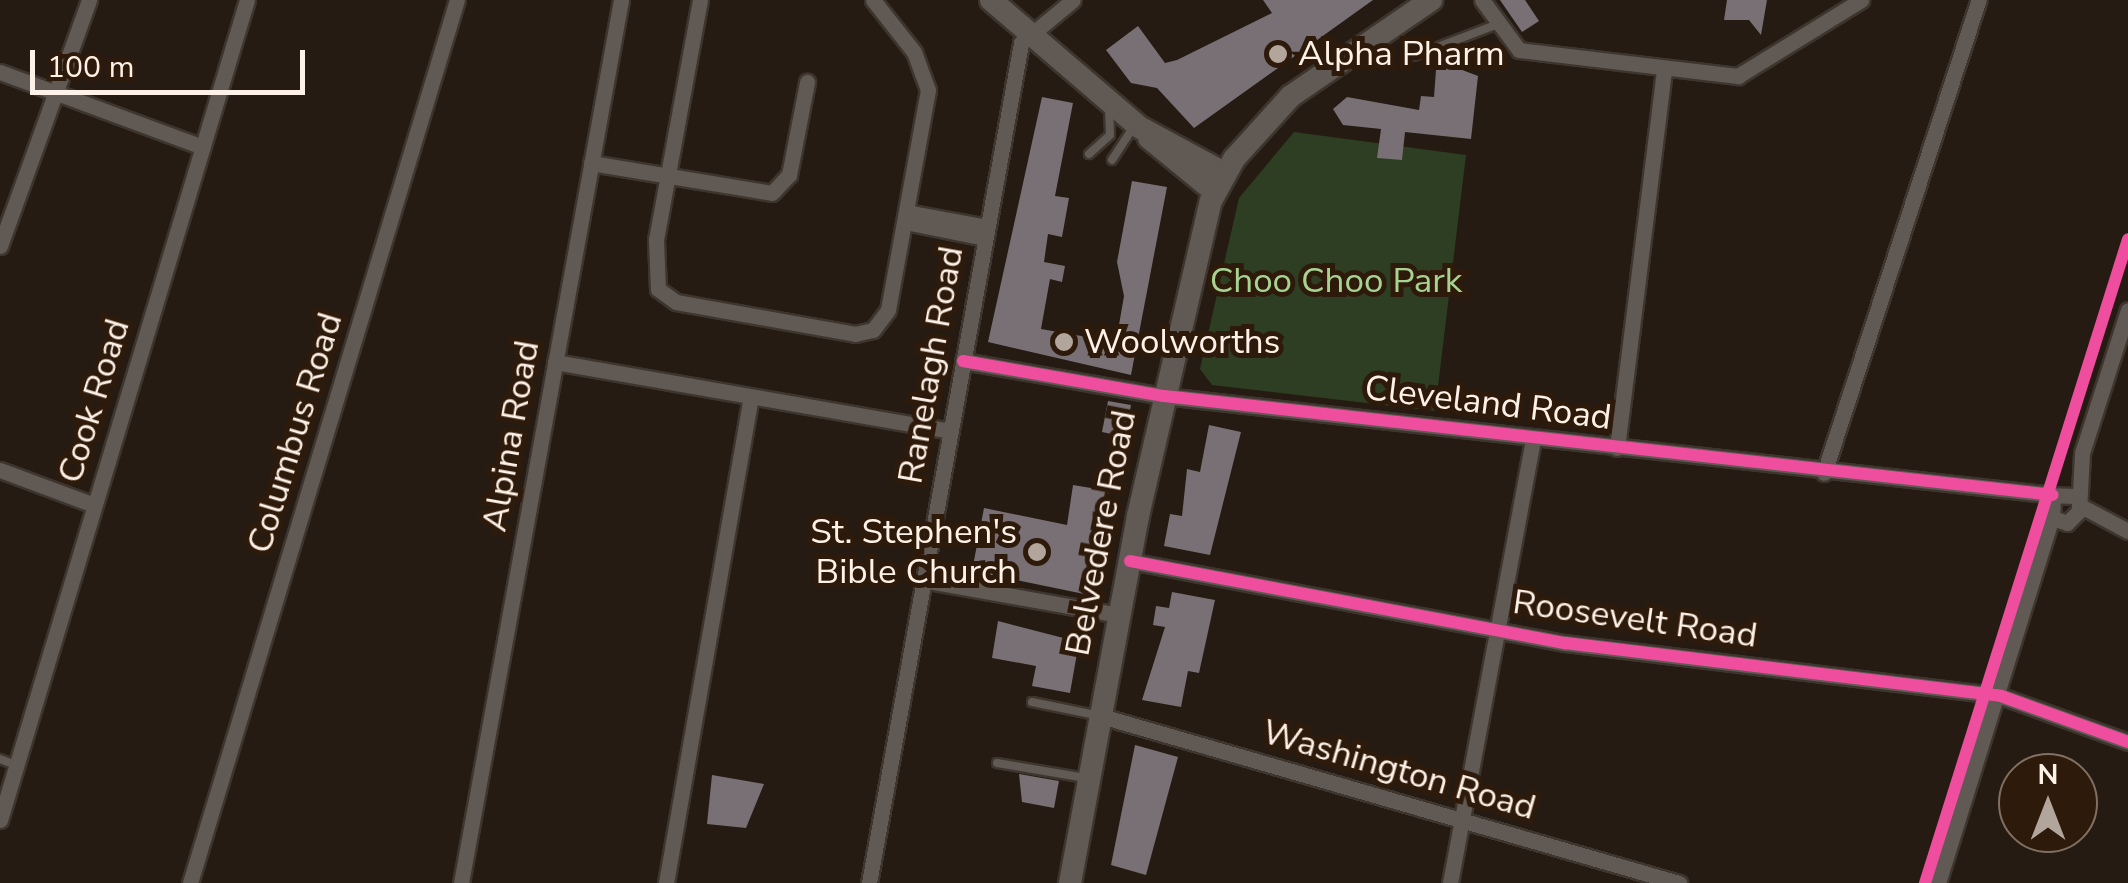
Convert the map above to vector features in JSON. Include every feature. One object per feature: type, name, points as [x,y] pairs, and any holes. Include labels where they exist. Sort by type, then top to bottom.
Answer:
[{"type":"main road","points":[[992,0],[1137,126],[1220,182]]},
{"type":"main road","name":"Belvedere Road","points":[[1070,883],[1164,396],[1220,182],[1291,96],[1431,0]]},
{"type":"street","points":[[0,246],[89,0]]},
{"type":"street","name":"Cook Road","points":[[0,820],[8,762],[94,505],[247,0]]},
{"type":"street","name":"Columbus Road","points":[[190,883],[457,0]]},
{"type":"street","name":"Alpina Road","points":[[460,883],[621,0]]},
{"type":"street","points":[[700,0],[653,268],[661,294],[676,302],[873,330],[888,310],[926,79],[873,0]]},
{"type":"street","points":[[1030,33],[1073,0]]},
{"type":"street","points":[[1482,0],[1498,24],[1527,52],[1746,76],[1861,0]]},
{"type":"street","points":[[1824,473],[1979,0]]},
{"type":"street","name":"Ranelagh Road","points":[[869,883],[986,232],[1030,33]]},
{"type":"street","points":[[1617,448],[1664,68]]},
{"type":"street","points":[[0,72],[203,147]]},
{"type":"street","points":[[591,163],[777,191],[790,176],[806,82]]},
{"type":"street","points":[[906,217],[986,232]]},
{"type":"street","points":[[1938,883],[2128,310]]},
{"type":"street","name":"Cleveland Road","points":[[962,361],[1164,396],[2008,494],[2063,507],[2121,528]]},
{"type":"street","points":[[556,362],[950,431]]},
{"type":"street","points":[[666,883],[752,398]]},
{"type":"street","points":[[1450,883],[1533,439]]},
{"type":"street","points":[[0,470],[94,505]]},
{"type":"street","name":"Roosevelt Road","points":[[1130,561],[1497,631],[2001,696],[2128,742]]},
{"type":"street","points":[[923,580],[1120,614]]},
{"type":"street","name":"Washington Road","points":[[1101,716],[1680,883]]},
{"type":"lane","points":[[1414,56],[1498,24]]},
{"type":"lane","points":[[1089,154],[1110,135],[1101,94]]},
{"type":"lane","points":[[1112,160],[1137,126]]},
{"type":"lane","points":[[1032,702],[1101,716]]},
{"type":"lane","points":[[997,763],[1090,778]]},
{"type":"green space","name":"Choo Choo Park","points":[[1294,132],[1466,155],[1435,411],[1212,385],[1200,369],[1239,198]]},
{"type":"building","points":[[1263,0],[1373,0],[1194,128],[1157,88],[1131,83],[1106,50],[1138,26],[1165,63],[1177,60],[1272,13]]},
{"type":"building","points":[[1500,0],[1525,0],[1539,21],[1522,32]]},
{"type":"building","points":[[1727,0],[1767,0],[1761,35],[1749,20],[1724,20]]},
{"type":"building","points":[[1449,65],[1478,76],[1471,139],[1405,132],[1402,160],[1377,158],[1381,129],[1343,125],[1333,109],[1347,97],[1419,110],[1421,96],[1434,97],[1436,70]]},
{"type":"building","points":[[1042,97],[1073,103],[1055,196],[1069,198],[1062,237],[1048,234],[1044,262],[1065,266],[1062,282],[1050,279],[1041,329],[1116,342],[1124,296],[1117,262],[1132,181],[1167,187],[1131,375],[988,342]]},
{"type":"building","points":[[1108,401],[1131,405],[1125,437],[1102,432]]},
{"type":"building","points":[[1209,425],[1241,432],[1210,555],[1164,546],[1170,514],[1182,516],[1187,469],[1200,472]]},
{"type":"building","name":"St. Stephen's Bible Church","points":[[1073,485],[1109,491],[1089,595],[972,571],[984,508],[1067,525]]},
{"type":"building","points":[[1172,592],[1215,600],[1199,673],[1188,671],[1181,707],[1142,700],[1165,627],[1153,625],[1156,606],[1169,608]]},
{"type":"building","points":[[998,621],[1079,642],[1070,693],[1032,686],[1036,666],[992,658]]},
{"type":"building","points":[[1135,745],[1178,757],[1146,875],[1111,865]]},
{"type":"building","points":[[1019,774],[1059,781],[1054,808],[1022,802]]},
{"type":"building","points":[[712,775],[764,784],[746,828],[707,824]]},
{"type":"cycle path","points":[[1925,883],[2128,239]]},
{"type":"cycle path","points":[[963,361],[1164,396],[2053,495]]},
{"type":"cycle path","points":[[1130,561],[1565,643],[2001,696],[2128,742]]},
{"type":"place","name":"Alpha Pharm","points":[[1278,54]]},
{"type":"place","name":"Woolworths","points":[[1064,342]]},
{"type":"place","name":"St. Stephen's Bible Church","points":[[1037,552]]}]
